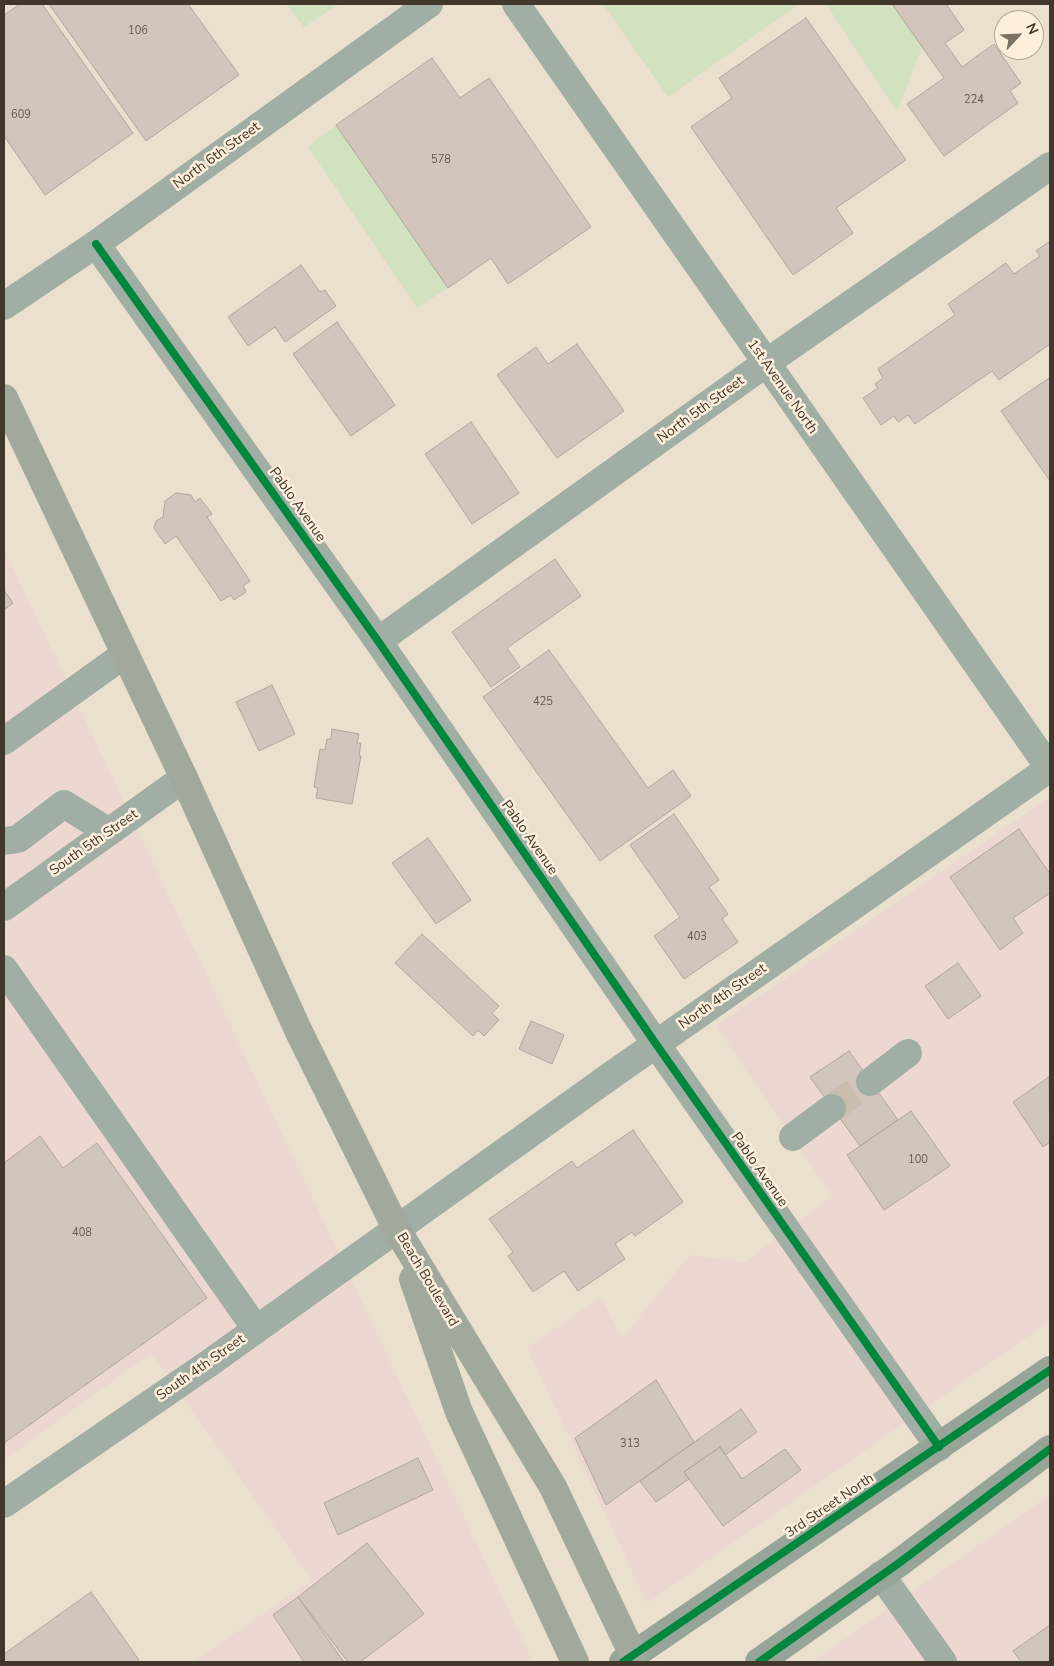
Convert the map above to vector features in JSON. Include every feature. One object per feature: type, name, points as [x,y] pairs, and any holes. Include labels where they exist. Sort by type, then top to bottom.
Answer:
[{"type":"highway","points":[[4,398],[184,778],[299,1032],[396,1228]]},
{"type":"highway","name":"Beach Boulevard","points":[[396,1228],[553,1486],[630,1660]]},
{"type":"highway","name":"Beach Boulevard","points":[[396,1228],[459,1412],[575,1662]]},
{"type":"main road","name":"3rd Street North","points":[[630,1660],[1050,1370]]},
{"type":"main road","points":[[758,1662],[881,1575],[1050,1449]]},
{"type":"street","name":"North 6th Street","points":[[4,306],[96,244],[429,4]]},
{"type":"street","name":"1st Avenue North","points":[[516,4],[1050,768]]},
{"type":"street","name":"North 5th Street","points":[[378,641],[766,363],[1050,166]]},
{"type":"street","name":"Pablo Avenue","points":[[96,244],[378,641],[656,1044],[939,1447]]},
{"type":"street","points":[[4,741],[125,654]]},
{"type":"street","name":"North 4th Street","points":[[396,1228],[1050,768]]},
{"type":"street","name":"South 5th Street","points":[[4,907],[184,778]]},
{"type":"street","points":[[4,841],[18,839],[64,804],[109,832]]},
{"type":"street","points":[[4,969],[256,1329]]},
{"type":"street","points":[[870,1082],[908,1053]]},
{"type":"street","points":[[793,1137],[832,1108]]},
{"type":"street","name":"South 4th Street","points":[[4,1504],[256,1329],[396,1228]]},
{"type":"street","points":[[881,1575],[943,1662]]},
{"type":"shaded area","points":[[4,549],[533,1662],[193,1662],[312,1580],[151,1353],[4,1460]]},
{"type":"shaded area","points":[[1050,797],[1050,1321],[647,1603],[527,1348],[601,1297],[622,1338],[690,1255],[745,1262],[832,1196],[716,1026]]},
{"type":"shaded area","points":[[1050,1495],[1050,1662],[812,1662]]},
{"type":"green space","points":[[287,4],[336,4],[337,5],[304,27]]},
{"type":"green space","points":[[603,4],[799,4],[668,97]]},
{"type":"green space","points":[[826,4],[892,4],[922,47],[897,111]]},
{"type":"green space","points":[[336,125],[448,288],[417,308],[308,147]]},
{"type":"building","points":[[20,4],[42,4],[133,133],[45,195],[4,136],[4,15]]},
{"type":"building","points":[[49,4],[188,4],[239,75],[146,141]]},
{"type":"building","points":[[892,4],[946,4],[964,30],[945,43],[962,67],[994,44],[994,60],[1005,60],[1021,83],[1010,91],[1018,103],[944,156],[907,104],[944,78]]},
{"type":"building","points":[[806,18],[906,160],[836,208],[853,233],[793,275],[691,127],[732,98],[719,78]]},
{"type":"building","points":[[432,58],[460,98],[489,78],[591,227],[508,284],[491,258],[448,288],[336,125]]},
{"type":"building","points":[[1050,241],[1050,344],[999,380],[992,371],[915,424],[908,415],[898,422],[894,416],[881,425],[863,398],[878,388],[875,384],[883,378],[878,369],[955,315],[948,304],[1006,263],[1014,274],[1040,256],[1036,251]]},
{"type":"building","points":[[301,265],[320,292],[325,290],[336,306],[285,342],[275,327],[248,346],[228,317]]},
{"type":"building","points":[[337,322],[395,405],[351,436],[293,354]]},
{"type":"building","points":[[577,344],[624,411],[557,458],[497,375],[536,347],[548,364]]},
{"type":"building","points":[[1049,378],[1050,380],[1050,481],[1001,411]]},
{"type":"building","points":[[471,422],[519,493],[472,524],[425,454]]},
{"type":"building","points":[[176,493],[191,495],[195,502],[200,498],[212,514],[207,517],[250,581],[243,586],[246,592],[234,600],[231,595],[221,601],[176,536],[165,544],[154,528],[156,521],[163,517],[165,501]]},
{"type":"building","points":[[555,559],[581,596],[507,648],[520,667],[491,687],[452,632]]},
{"type":"building","points":[[4,590],[13,603],[4,610]]},
{"type":"building","points":[[549,650],[648,788],[673,770],[691,796],[600,861],[483,697]]},
{"type":"building","points":[[272,685],[295,734],[259,751],[236,702]]},
{"type":"building","points":[[332,729],[359,734],[357,743],[361,743],[359,756],[361,756],[352,804],[316,798],[318,788],[314,787],[320,749],[325,750],[327,739],[331,739]]},
{"type":"building","points":[[674,814],[719,880],[709,887],[728,914],[722,919],[738,942],[684,979],[654,936],[680,917],[630,845]]},
{"type":"building","points":[[1019,829],[1050,874],[1050,893],[1013,918],[1023,933],[1000,950],[950,877]]},
{"type":"building","points":[[428,838],[471,900],[436,924],[392,863]]},
{"type":"building","points":[[422,934],[499,1006],[492,1013],[499,1020],[484,1036],[478,1030],[473,1036],[395,963]]},
{"type":"building","points":[[958,963],[981,996],[948,1019],[925,986]]},
{"type":"building","points":[[531,1021],[564,1035],[552,1064],[519,1049]]},
{"type":"building","points":[[849,1051],[898,1120],[860,1146],[810,1077]]},
{"type":"building","points":[[1049,1077],[1050,1142],[1043,1147],[1013,1102]]},
{"type":"building","points":[[911,1111],[950,1166],[884,1210],[847,1155]]},
{"type":"building","points":[[633,1130],[683,1202],[635,1236],[632,1232],[615,1244],[625,1259],[578,1291],[564,1271],[533,1292],[508,1256],[513,1252],[489,1219],[572,1161],[577,1168]]},
{"type":"building","points":[[40,1136],[63,1168],[97,1143],[207,1298],[4,1443],[4,1163]]},
{"type":"building","points":[[656,1380],[694,1442],[606,1505],[575,1438]]},
{"type":"building","points":[[741,1409],[757,1432],[725,1455],[720,1447],[684,1472],[689,1479],[656,1502],[640,1481]]},
{"type":"building","points":[[720,1447],[742,1479],[785,1449],[801,1470],[723,1526],[684,1472]]},
{"type":"building","points":[[418,1458],[433,1490],[338,1535],[324,1503]]},
{"type":"building","points":[[367,1543],[424,1614],[360,1662],[344,1662],[298,1597]]},
{"type":"building","points":[[91,1592],[139,1660],[136,1662],[4,1662],[4,1654]]},
{"type":"building","points":[[298,1597],[348,1662],[304,1662],[273,1615]]},
{"type":"building","points":[[1050,1625],[1050,1662],[1021,1662],[1013,1651]]},
{"type":"tunnel","points":[[832,1108],[870,1082]]},
{"type":"cycle path","points":[[96,244],[378,641],[656,1044],[939,1447]]},
{"type":"cycle path","points":[[623,1662],[1050,1370]]},
{"type":"cycle path","points":[[759,1662],[899,1563],[1050,1449]]}]
